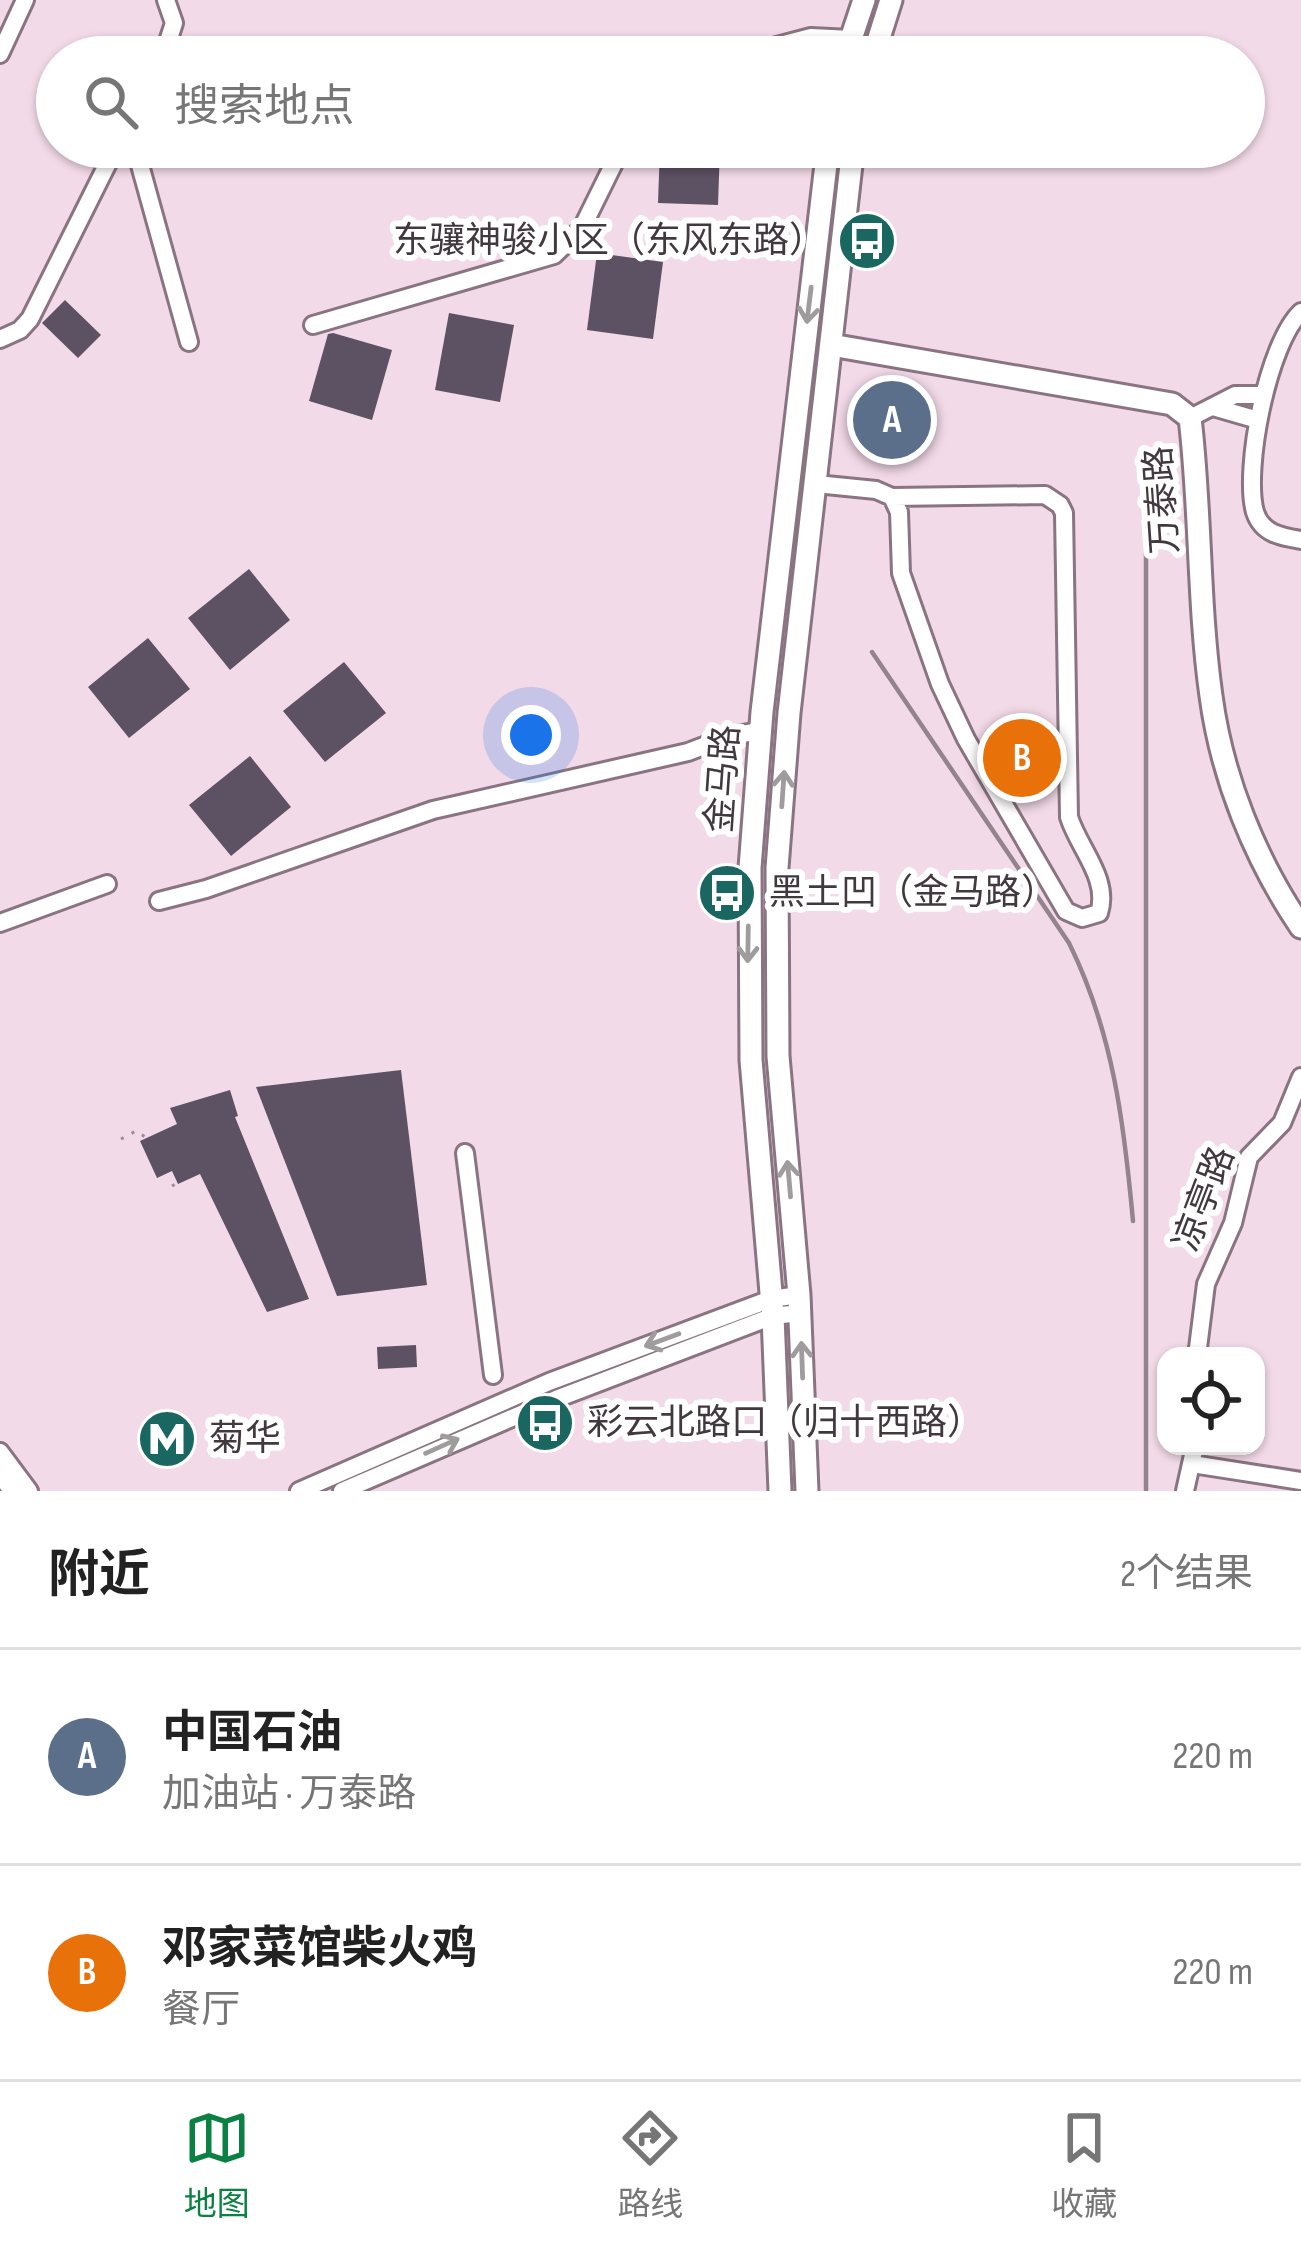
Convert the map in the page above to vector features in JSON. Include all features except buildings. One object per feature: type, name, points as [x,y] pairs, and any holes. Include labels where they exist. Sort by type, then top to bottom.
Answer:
[{"type":"highway","points":[[0,1468],[17,1491]]},
{"type":"main road","points":[[852,36],[865,0]]},
{"type":"main road","points":[[880,36],[891,0]]},
{"type":"main road","name":"金马路","points":[[780,1491],[748,952],[760,731],[826,168]]},
{"type":"main road","name":"金马路","points":[[807,1491],[800,1304],[778,1056],[775,950],[789,713],[851,168]]},
{"type":"main road","name":"万泰路","points":[[831,338],[1201,412]]},
{"type":"main road","name":"万泰路","points":[[1201,412],[1221,694],[1230,740],[1268,850],[1301,908]]},
{"type":"main road","name":"万泰路","points":[[1201,412],[1210,695],[1220,742],[1258,855],[1301,927]]},
{"type":"street","points":[[0,54],[26,0]]},
{"type":"street","points":[[166,0],[174,23],[170,36]]},
{"type":"street","points":[[0,339],[20,330],[30,319],[106,168]]},
{"type":"street","points":[[140,168],[189,343]]},
{"type":"street","points":[[313,326],[554,255],[582,228],[612,168]]},
{"type":"street","points":[[1301,312],[1288,326],[1258,420],[1256,514],[1278,537],[1301,540]]},
{"type":"street","points":[[1201,412],[1235,395],[1264,395]]},
{"type":"street","points":[[1201,412],[1258,420]]},
{"type":"street","points":[[816,484],[876,490],[892,497],[1045,496],[1064,513],[1069,817],[1105,896],[1099,913],[1082,918],[1066,911],[966,740],[940,684],[901,573],[899,512],[892,497]]},
{"type":"street","points":[[159,901],[433,810],[760,731]]},
{"type":"street","points":[[0,923],[107,884]]},
{"type":"street","name":"凉亭路","points":[[1198,1347],[1206,1284],[1233,1223],[1249,1157],[1282,1123],[1301,1077]]},
{"type":"street","points":[[465,1153],[493,1375]]},
{"type":"street","points":[[299,1491],[549,1382],[772,1307],[800,1304]]},
{"type":"street","points":[[341,1491],[772,1307]]},
{"type":"street","points":[[0,1452],[29,1491]]},
{"type":"street","points":[[1185,1491],[1194,1455],[1301,1480]]},
{"type":"path","points":[[121,1139],[136,1131],[147,1138]]},
{"type":"railway","points":[[1146,457],[1146,1491]]},
{"type":"railway","points":[[872,652],[1069,943],[1106,1044],[1133,1221]]},
{"type":"place","name":"东骧神骏小区（东风东路）","points":[[867,241]]},
{"type":"place","name":"中国石油","points":[[892,420]]},
{"type":"place","name":"邓家菜馆柴火鸡","points":[[1022,758]]},
{"type":"place","name":"黑土凹（金马路）","points":[[727,893]]},
{"type":"place","name":"彩云北路口（归十西路）","points":[[545,1423]]},
{"type":"place","name":"菊华","points":[[167,1439]]}]
